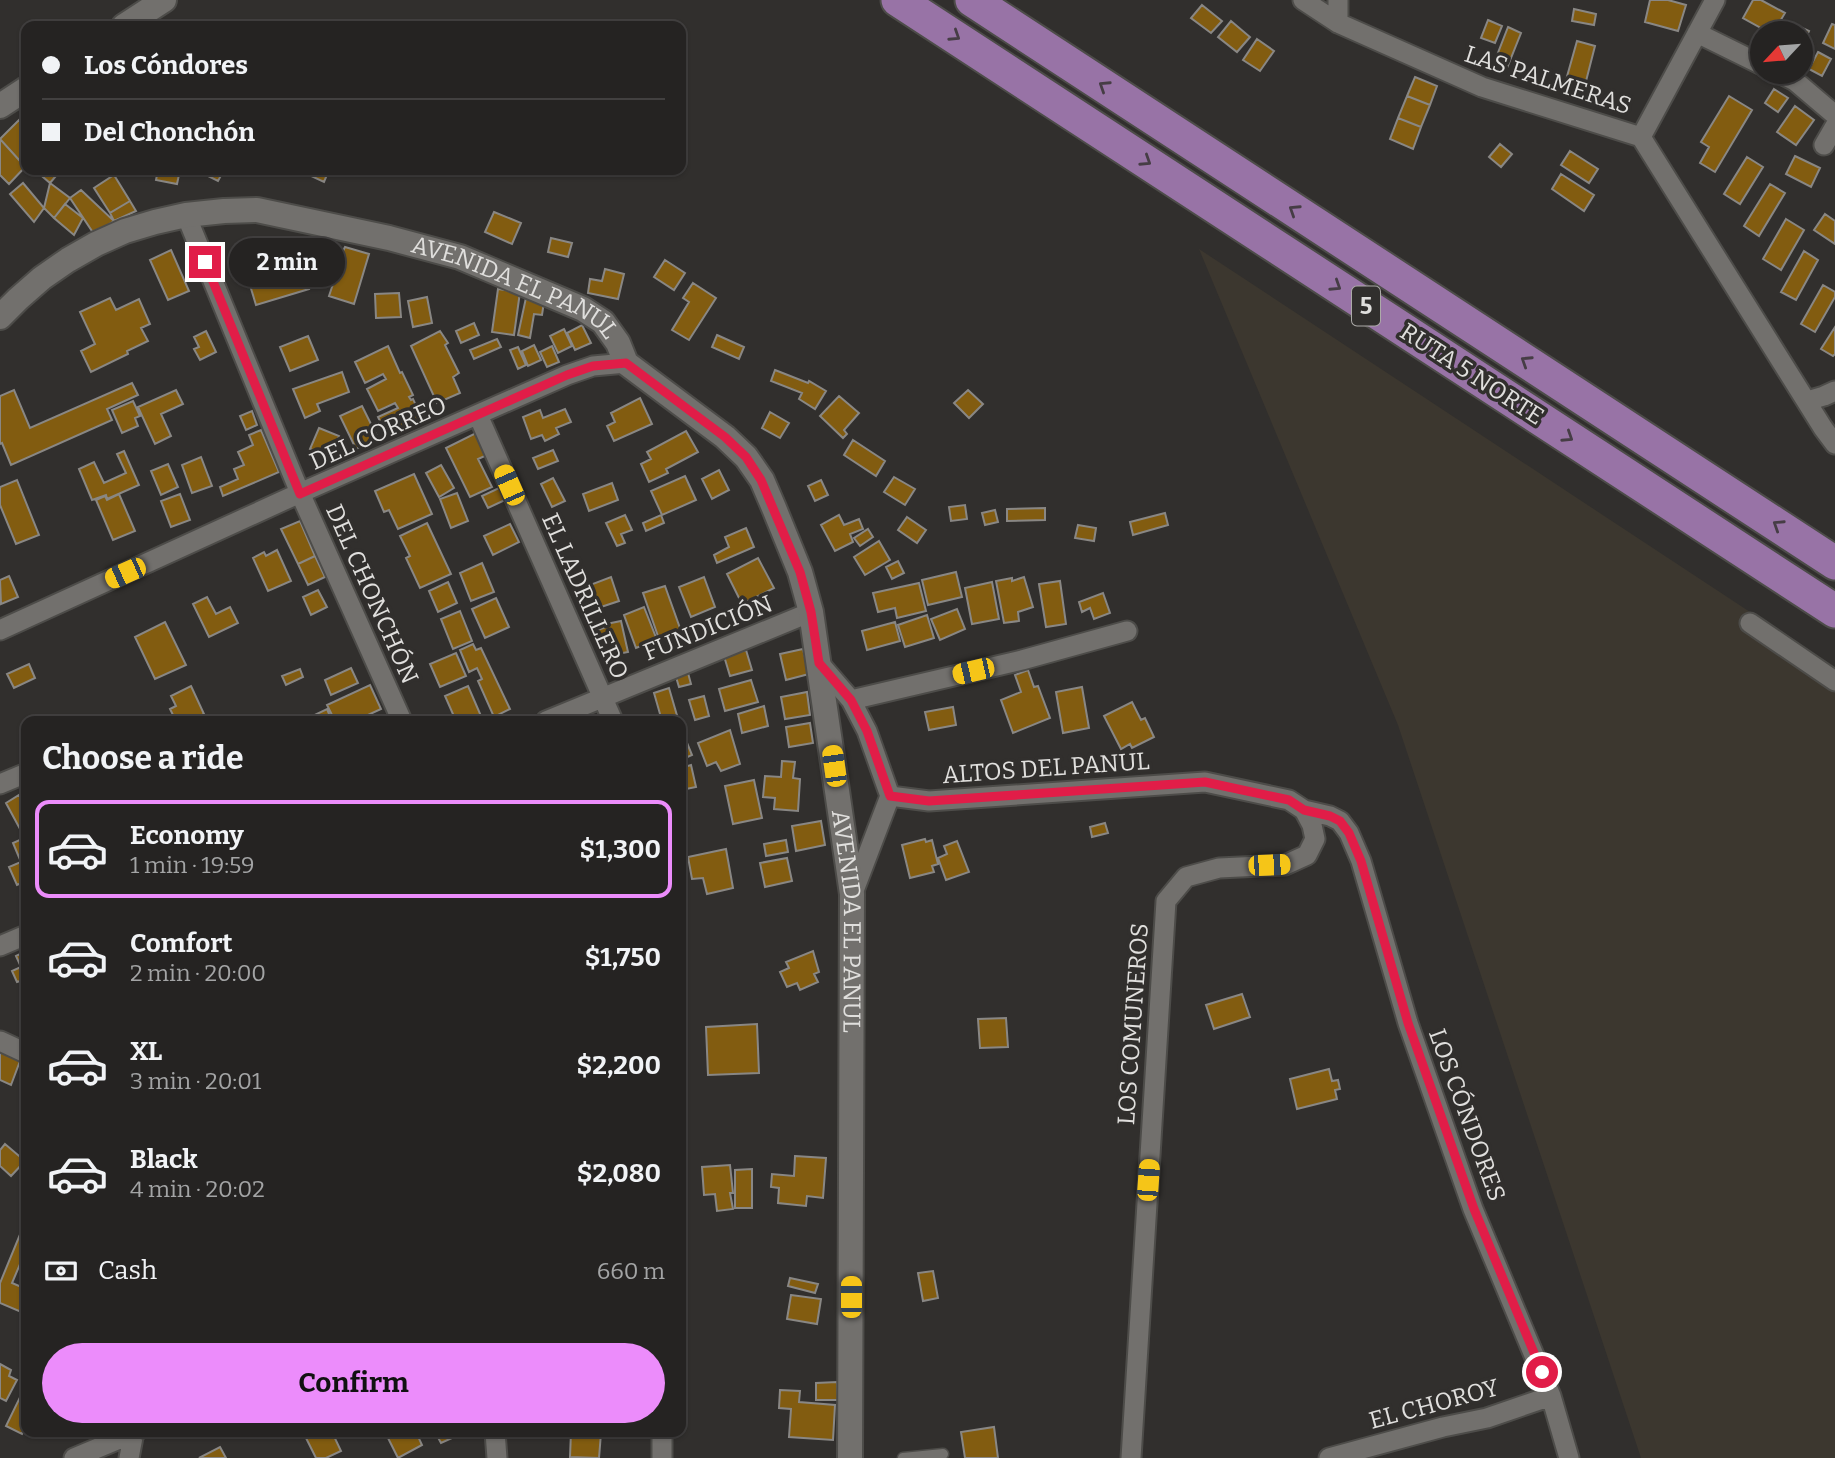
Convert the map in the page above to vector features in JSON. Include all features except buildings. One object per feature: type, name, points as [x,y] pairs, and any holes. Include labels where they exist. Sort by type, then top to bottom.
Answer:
[{"type":"highway","name":"RUTA 5 NORTE","points":[[898,0],[1835,611]]},
{"type":"highway","name":"RUTA 5 NORTE","points":[[972,0],[1835,563]]},
{"type":"street","points":[[132,21],[164,0]]},
{"type":"street","name":"LAS PALMERAS","points":[[1303,0],[1338,23],[1482,87],[1642,136],[1835,444]]},
{"type":"street","points":[[1338,0],[1338,23]]},
{"type":"street","points":[[1642,136],[1715,0]]},
{"type":"street","points":[[1697,33],[1750,59]]},
{"type":"street","points":[[1799,84],[1835,115]]},
{"type":"street","points":[[0,106],[21,92]]},
{"type":"street","points":[[1824,145],[1835,126]]},
{"type":"street","name":"AVENIDA EL PANUL","points":[[0,317],[42,278],[96,244],[135,228],[186,215],[257,210],[389,238],[460,257],[583,310],[603,322],[618,343],[626,363],[725,437],[746,457],[774,508],[800,572],[811,612],[852,894],[850,1458]]},
{"type":"street","name":"DEL CHONCHÓN","points":[[186,215],[300,494],[400,716]]},
{"type":"street","name":"DEL CORREO","points":[[0,630],[580,369],[626,363]]},
{"type":"street","points":[[1807,401],[1835,391]]},
{"type":"street","name":"EL LADRILLERO","points":[[478,415],[611,716]]},
{"type":"street","name":"FUNDICIÓN","points":[[558,716],[811,612]]},
{"type":"street","points":[[1750,623],[1835,681]]},
{"type":"street","points":[[851,700],[1022,660],[1127,631]]},
{"type":"street","points":[[819,663],[851,700],[867,731],[890,796],[852,894]]},
{"type":"street","points":[[0,785],[21,775]]},
{"type":"street","name":"ALTOS DEL PANUL","points":[[890,796],[929,801],[1205,782],[1289,800],[1304,810]]},
{"type":"street","name":"LOS CÓNDORES","points":[[1304,810],[1340,821],[1349,833],[1361,861],[1408,1023],[1474,1209],[1552,1395],[1569,1458]]},
{"type":"street","name":"LOS COMUNEROS","points":[[1131,1458],[1166,901],[1186,877],[1219,868],[1285,865],[1307,855],[1315,839],[1304,810]]},
{"type":"street","points":[[0,946],[21,937]]},
{"type":"street","points":[[0,1041],[21,1051]]},
{"type":"street","name":"EL CHOROY","points":[[1329,1458],[1487,1418],[1552,1395]]},
{"type":"street","points":[[74,1458],[123,1437]]},
{"type":"street","points":[[129,1458],[134,1437]]},
{"type":"street","points":[[495,1437],[497,1458]]},
{"type":"street","points":[[662,1458],[663,1437]]},
{"type":"lane","points":[[903,1458],[943,1454]]},
{"type":"shaded area","points":[[1199,249],[1835,668],[1835,1458],[1641,1458],[1398,725]]},
{"type":"route","points":[[205,262],[300,494],[580,369],[610,363],[626,363],[725,437],[746,457],[774,508],[800,572],[811,612],[819,663],[851,700],[867,731],[890,796],[929,801],[1205,782],[1289,800],[1304,810],[1340,821],[1349,833],[1361,861],[1408,1023],[1474,1209],[1542,1372]]}]
